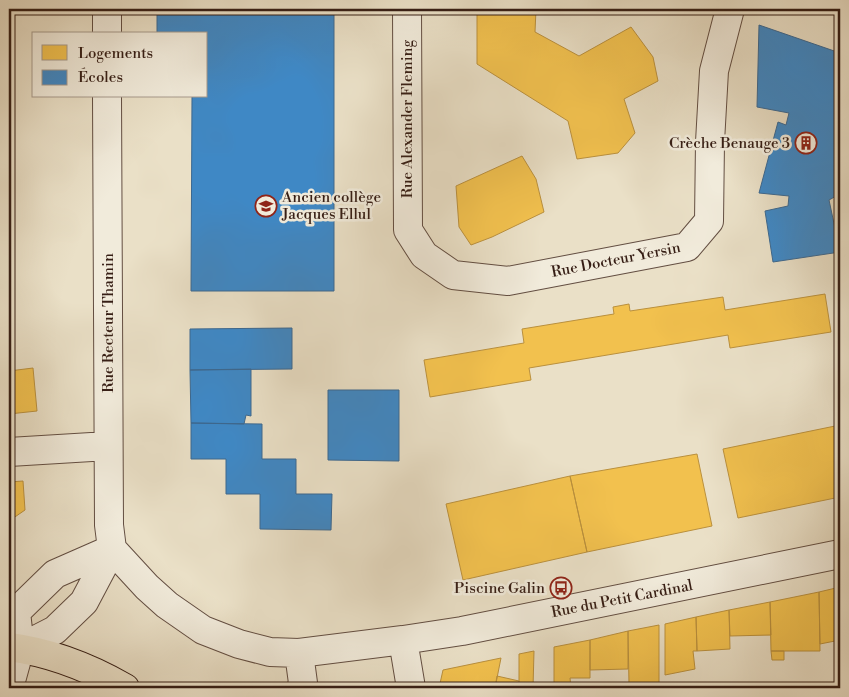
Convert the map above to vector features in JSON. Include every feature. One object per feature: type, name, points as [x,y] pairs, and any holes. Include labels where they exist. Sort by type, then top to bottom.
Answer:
[{"type":"main road","points":[[15,647],[87,668],[125,688]]},
{"type":"street","points":[[107,9],[107,32]]},
{"type":"street","name":"Rue Alexander Fleming","points":[[407,9],[408,230]]},
{"type":"street","name":"Rue Docteur Yersin","points":[[408,230],[424,255],[453,275],[508,281],[687,247],[709,220],[710,142],[714,71],[730,9]]},
{"type":"street","name":"Rue Recteur Thamin","points":[[107,98],[108,526],[112,550]]},
{"type":"street","points":[[9,452],[108,446]]},
{"type":"street","points":[[9,688],[15,647],[16,612],[55,574],[112,550]]},
{"type":"street","points":[[15,647],[55,630],[84,602],[112,550]]},
{"type":"street","name":"Rue du Petit Cardinal","points":[[112,550],[167,605],[203,630],[238,644],[270,652],[299,653],[462,631],[840,554]]},
{"type":"street","points":[[403,640],[411,688]]},
{"type":"street","points":[[299,653],[303,684],[301,688]]},
{"type":"building: Logements","points":[[477,9],[536,9],[535,32],[579,56],[631,27],[653,57],[658,81],[624,99],[635,133],[618,153],[577,159],[568,121],[477,64]]},
{"type":"building: Logements","points":[[522,156],[536,179],[544,212],[471,245],[459,227],[456,186]]},
{"type":"building: Logements","points":[[825,294],[831,332],[730,348],[728,335],[529,368],[531,380],[430,397],[424,360],[524,343],[522,329],[614,314],[613,307],[629,304],[630,311],[723,297],[725,310]]},
{"type":"building: Logements","points":[[33,368],[37,411],[9,414],[9,371]]},
{"type":"building: Logements","points":[[840,425],[840,497],[738,518],[723,449]]},
{"type":"building: Logements","points":[[697,454],[712,526],[587,552],[570,476]]},
{"type":"building: Logements","points":[[570,476],[587,552],[463,580],[446,504]]},
{"type":"building: Logements","points":[[23,481],[25,510],[9,521],[9,482]]},
{"type":"building: Logements","points":[[840,587],[840,640],[820,644],[819,592]]},
{"type":"building: Logements","points":[[819,592],[820,651],[771,651],[770,602]]},
{"type":"building: Logements","points":[[770,602],[771,635],[730,636],[729,610]]},
{"type":"building: Logements","points":[[729,610],[730,649],[697,651],[696,617]]},
{"type":"building: Logements","points":[[696,617],[697,651],[693,651],[695,669],[665,675],[665,624]]},
{"type":"building: Logements","points":[[659,625],[659,683],[629,684],[628,631]]},
{"type":"building: Logements","points":[[628,631],[628,669],[590,670],[590,640]]},
{"type":"building: Logements","points":[[590,640],[590,678],[570,678],[571,688],[554,688],[554,647]]},
{"type":"building: Logements","points":[[534,651],[533,688],[519,688],[519,654]]},
{"type":"building: Logements","points":[[771,651],[784,651],[784,660],[772,660]]},
{"type":"building: Logements","points":[[501,658],[495,688],[439,688],[443,670]]},
{"type":"building: Logements","points":[[497,676],[519,681],[519,688],[495,688]]},
{"type":"building: Écoles","points":[[157,9],[334,9],[334,291],[191,291],[192,98],[208,98],[208,32],[157,32]]},
{"type":"building: Écoles","name":"Crèche Benauge 3","points":[[759,25],[840,53],[840,186],[838,195],[829,200],[840,252],[773,262],[765,211],[788,206],[789,196],[759,193],[778,122],[786,125],[789,113],[757,107]]},
{"type":"building: Écoles","points":[[292,328],[292,369],[190,370],[190,329]]},
{"type":"building: Écoles","points":[[251,369],[251,416],[246,415],[244,424],[191,423],[190,370]]},
{"type":"building: Écoles","points":[[328,390],[399,390],[399,461],[328,460]]},
{"type":"building: Écoles","points":[[191,423],[262,424],[262,459],[296,459],[296,494],[332,494],[331,530],[260,529],[260,494],[226,494],[226,459],[191,459]]},
{"type":"place","name":"Crèche Benauge 3","points":[[806,143]]},
{"type":"place","name":"Ancien collège Jacques Ellul","points":[[266,206]]},
{"type":"place","name":"Piscine Galin","points":[[561,588]]}]
